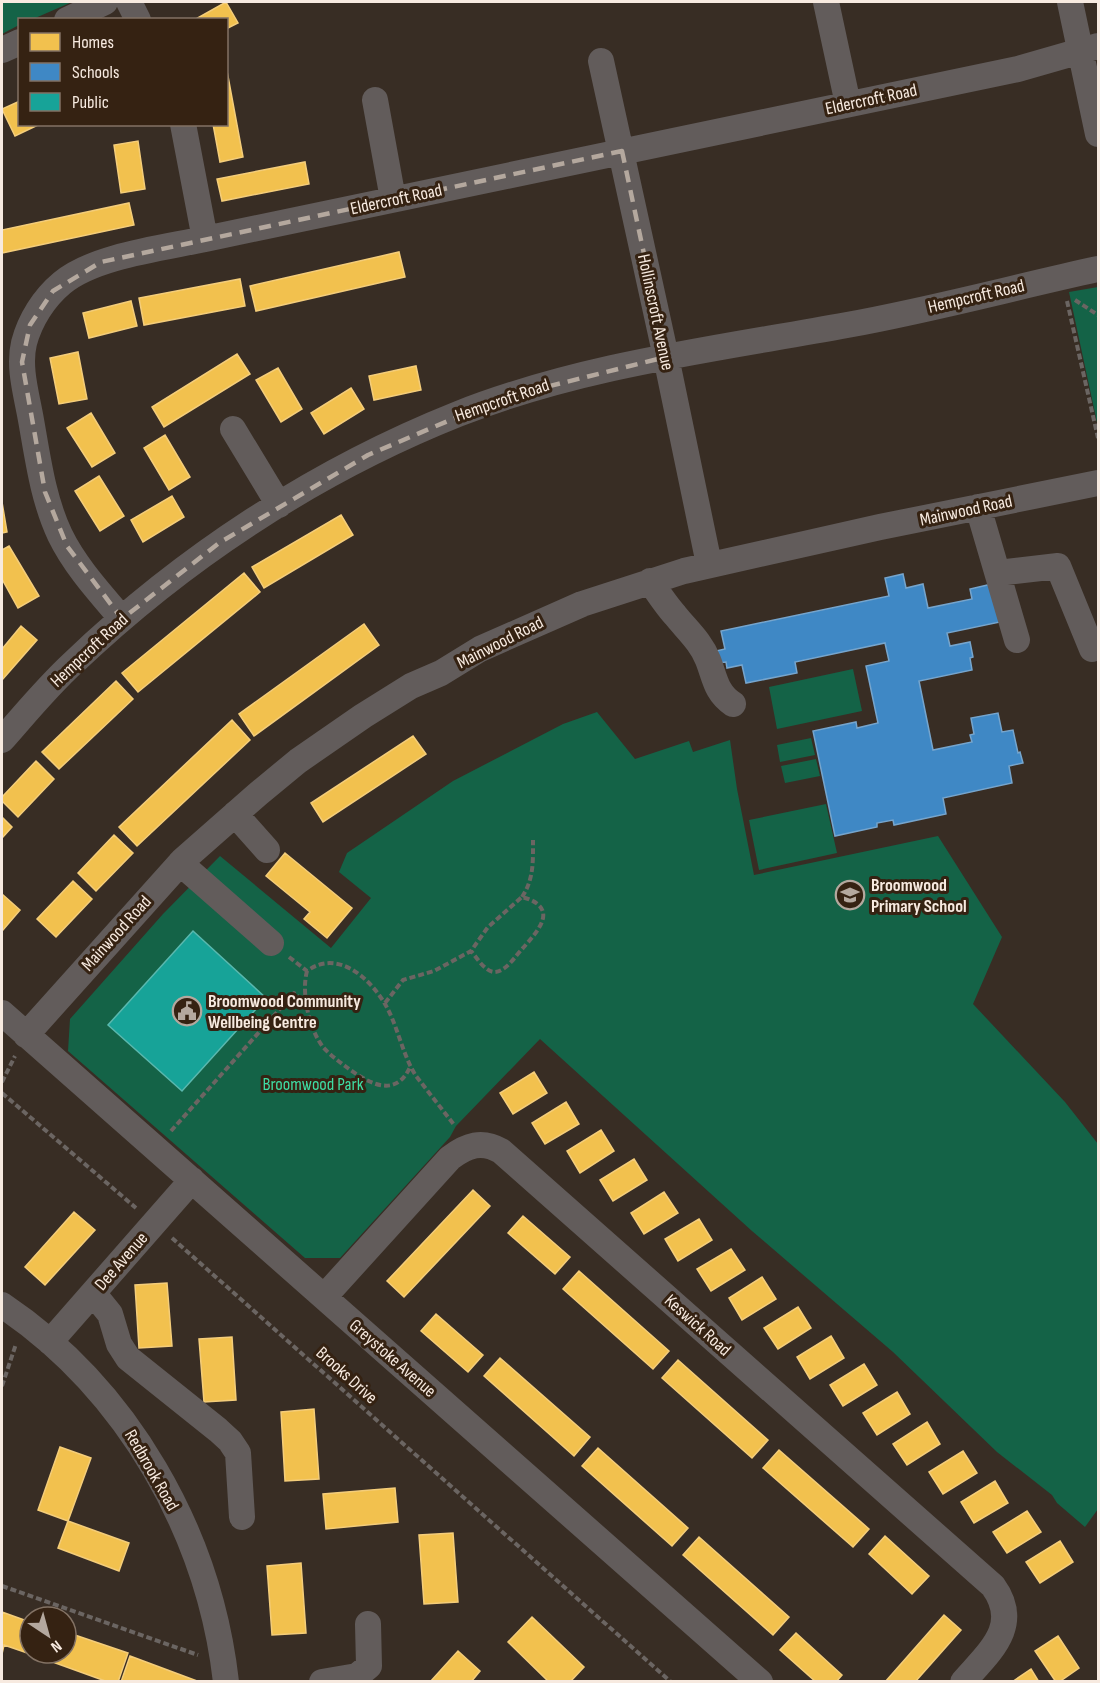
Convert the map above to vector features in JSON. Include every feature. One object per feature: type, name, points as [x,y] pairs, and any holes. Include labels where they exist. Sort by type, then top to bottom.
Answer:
[{"type":"street","points":[[71,18],[105,2]]},
{"type":"street","points":[[129,2],[137,18]]},
{"type":"street","points":[[826,2],[848,104]]},
{"type":"street","points":[[1070,2],[1089,49],[1098,134]]},
{"type":"street","points":[[2,50],[18,43]]},
{"type":"street","name":"Eldercroft Road","points":[[122,619],[75,559],[60,535],[45,492],[24,379],[24,345],[30,326],[43,303],[63,282],[82,269],[101,262],[205,239],[1018,69],[1089,49]]},
{"type":"street","name":"Hollinscroft Avenue","points":[[600,57],[709,564]]},
{"type":"street","points":[[374,96],[393,199]]},
{"type":"street","points":[[183,126],[205,239]]},
{"type":"street","name":"Hempcroft Road","points":[[2,740],[70,665],[186,566],[279,505],[368,455],[458,414],[548,384],[666,357],[1063,285],[1098,269]]},
{"type":"street","points":[[231,426],[279,505]]},
{"type":"street","name":"Mainwood Road","points":[[26,1035],[180,863],[298,761],[411,686],[441,673],[480,649],[582,604],[709,564],[1098,483]]},
{"type":"street","points":[[978,507],[1017,640]]},
{"type":"street","points":[[998,573],[1059,566],[1092,649]]},
{"type":"street","points":[[650,581],[702,648],[708,659],[716,686],[733,704]]},
{"type":"street","points":[[236,814],[267,850]]},
{"type":"street","points":[[180,863],[271,943]]},
{"type":"street","points":[[2,1013],[26,1035]]},
{"type":"street","name":"Greystoke Avenue","points":[[26,1035],[756,1680]]},
{"type":"street","name":"Keswick Road","points":[[468,1147],[483,1144],[491,1145],[501,1151],[993,1586],[999,1594],[1004,1609],[1003,1631],[994,1647],[963,1682]]},
{"type":"street","points":[[324,1297],[450,1158],[468,1147]]},
{"type":"street","name":"Dee Avenue","points":[[50,1342],[192,1180]]},
{"type":"street","points":[[93,1293],[110,1314],[119,1344],[128,1358],[218,1430],[230,1441],[238,1453],[242,1517]]},
{"type":"street","name":"Redbrook Road","points":[[2,1305],[50,1342],[81,1371],[118,1414],[151,1463],[171,1499],[199,1564],[213,1607],[225,1673]]},
{"type":"street","points":[[322,1682],[357,1676],[369,1666],[368,1624]]},
{"type":"path","points":[[1063,285],[1098,315]]},
{"type":"path","points":[[1063,285],[1098,438]]},
{"type":"path","points":[[384,1003],[403,980],[434,971],[471,951],[488,927],[522,897],[533,873],[533,840]]},
{"type":"path","points":[[471,951],[488,970],[496,972],[504,969],[538,932],[544,915],[537,902],[522,897]]},
{"type":"path","points":[[271,943],[307,971]]},
{"type":"path","points":[[410,1067],[404,1079],[396,1084],[385,1086],[373,1084],[360,1078],[324,1047],[312,1024],[305,978],[307,971],[320,964],[333,962],[354,969],[376,991],[384,1003],[410,1067],[456,1126],[468,1147]]},
{"type":"path","points":[[155,1148],[294,993],[308,1005]]},
{"type":"path","name":"Brooks Drive","points":[[2,1093],[154,1223],[671,1682]]},
{"type":"path","points":[[2,1386],[24,1322]]},
{"type":"path","points":[[2,1586],[225,1673]]},
{"type":"highlighted area","points":[[622,151],[666,357],[502,398],[368,455],[219,543],[122,619],[67,546],[45,492],[22,362],[30,325],[53,291],[101,262]]},
{"type":"green space","points":[[2,2],[72,2],[35,18],[18,18],[18,26],[2,34]]},
{"type":"green space","points":[[1098,287],[1098,427],[1069,292]]},
{"type":"green space","points":[[853,669],[862,711],[777,729],[769,687]]},
{"type":"green space","name":"Broomwood Park","points":[[597,712],[635,759],[689,741],[693,752],[730,740],[754,875],[938,836],[1002,937],[973,1004],[1065,1102],[1098,1144],[1098,1509],[1085,1527],[1057,1503],[1052,1495],[997,1452],[893,1352],[752,1231],[540,1039],[456,1126],[450,1137],[340,1258],[305,1258],[68,1051],[70,1019],[163,914],[220,856],[331,948],[371,898],[339,872],[347,853],[453,781],[563,724]]},
{"type":"green space","points":[[811,738],[815,755],[780,762],[777,745]]},
{"type":"green space","points":[[816,759],[820,776],[785,783],[781,766]]},
{"type":"green space","points":[[826,804],[837,853],[759,870],[749,820]]},
{"type":"building: Homes","points":[[226,2],[238,23],[228,28],[228,18],[198,18]]},
{"type":"building: Homes","points":[[228,76],[243,157],[220,162],[213,126],[228,126]]},
{"type":"building: Homes","points":[[18,102],[18,126],[36,126],[15,136],[2,109]]},
{"type":"building: Homes","points":[[138,141],[145,189],[121,193],[114,145]]},
{"type":"building: Homes","points":[[305,162],[309,184],[222,201],[217,179]]},
{"type":"building: Homes","points":[[129,203],[134,225],[2,253],[2,230]]},
{"type":"building: Homes","points":[[399,252],[405,277],[256,311],[250,286]]},
{"type":"building: Homes","points":[[240,279],[245,306],[144,325],[139,298]]},
{"type":"building: Homes","points":[[131,301],[137,326],[89,338],[83,313]]},
{"type":"building: Homes","points":[[78,352],[87,399],[59,404],[50,358]]},
{"type":"building: Homes","points":[[237,354],[250,374],[164,427],[152,407]]},
{"type":"building: Homes","points":[[416,366],[421,390],[374,400],[369,376]]},
{"type":"building: Homes","points":[[278,368],[302,409],[281,422],[256,380]]},
{"type":"building: Homes","points":[[351,388],[364,409],[324,434],[311,413]]},
{"type":"building: Homes","points":[[91,413],[115,453],[92,467],[67,428]]},
{"type":"building: Homes","points":[[165,435],[190,477],[169,490],[144,448]]},
{"type":"building: Homes","points":[[99,476],[124,516],[100,531],[75,491]]},
{"type":"building: Homes","points":[[172,496],[184,517],[143,542],[131,520]]},
{"type":"building: Homes","points":[[2,502],[7,532],[2,533]]},
{"type":"building: Homes","points":[[341,515],[353,535],[264,588],[252,567]]},
{"type":"building: Homes","points":[[9,546],[39,596],[18,608],[2,579],[2,550]]},
{"type":"building: Homes","points":[[244,573],[260,592],[138,692],[122,673]]},
{"type":"building: Homes","points":[[364,624],[379,645],[254,736],[239,714]]},
{"type":"building: Homes","points":[[21,626],[37,640],[2,680],[2,649]]},
{"type":"building: Homes","points":[[116,681],[133,699],[59,769],[42,752]]},
{"type":"building: Homes","points":[[232,720],[250,740],[137,846],[119,827]]},
{"type":"building: Homes","points":[[413,736],[426,754],[323,822],[311,803]]},
{"type":"building: Homes","points":[[36,761],[54,779],[18,817],[2,801],[2,797]]},
{"type":"building: Homes","points":[[2,817],[12,827],[2,838]]},
{"type":"building: Homes","points":[[114,835],[133,853],[96,891],[78,873]]},
{"type":"building: Homes","points":[[285,853],[352,908],[327,938],[304,919],[310,912],[266,876]]},
{"type":"building: Homes","points":[[73,881],[92,899],[56,937],[37,919]]},
{"type":"building: Homes","points":[[2,894],[20,910],[3,930],[2,929]]},
{"type":"building: Homes","points":[[534,1072],[547,1093],[513,1114],[500,1093]]},
{"type":"building: Homes","points":[[566,1102],[579,1124],[545,1144],[532,1123]]},
{"type":"building: Homes","points":[[601,1130],[614,1151],[580,1173],[567,1151]]},
{"type":"building: Homes","points":[[634,1159],[647,1180],[613,1201],[600,1180]]},
{"type":"building: Homes","points":[[473,1190],[490,1206],[404,1297],[387,1281]]},
{"type":"building: Homes","points":[[664,1192],[678,1213],[644,1234],[631,1213]]},
{"type":"building: Homes","points":[[74,1212],[95,1230],[45,1285],[25,1267]]},
{"type":"building: Homes","points":[[523,1216],[570,1257],[555,1274],[508,1233]]},
{"type":"building: Homes","points":[[699,1219],[712,1240],[678,1261],[665,1239]]},
{"type":"building: Homes","points":[[731,1249],[745,1270],[711,1291],[697,1269]]},
{"type":"building: Homes","points":[[579,1271],[669,1351],[653,1369],[563,1289]]},
{"type":"building: Homes","points":[[762,1277],[776,1299],[742,1320],[729,1298]]},
{"type":"building: Homes","points":[[167,1283],[172,1346],[139,1348],[135,1285]]},
{"type":"building: Homes","points":[[798,1307],[811,1328],[778,1349],[764,1328]]},
{"type":"building: Homes","points":[[436,1314],[483,1355],[468,1372],[421,1331]]},
{"type":"building: Homes","points":[[831,1336],[844,1358],[810,1379],[797,1357]]},
{"type":"building: Homes","points":[[232,1337],[236,1400],[204,1402],[199,1339]]},
{"type":"building: Homes","points":[[500,1358],[590,1437],[574,1456],[484,1376]]},
{"type":"building: Homes","points":[[678,1360],[768,1440],[752,1458],[662,1378]]},
{"type":"building: Homes","points":[[864,1364],[877,1385],[843,1406],[830,1385]]},
{"type":"building: Homes","points":[[897,1392],[910,1414],[877,1435],[863,1413]]},
{"type":"building: Homes","points":[[314,1409],[319,1479],[285,1481],[281,1412]]},
{"type":"building: Homes","points":[[927,1422],[940,1444],[907,1465],[893,1444]]},
{"type":"building: Homes","points":[[60,1447],[91,1458],[68,1521],[38,1510]]},
{"type":"building: Homes","points":[[598,1448],[688,1528],[672,1546],[582,1466]]},
{"type":"building: Homes","points":[[779,1450],[869,1529],[853,1547],[763,1468]]},
{"type":"building: Homes","points":[[963,1451],[977,1473],[943,1494],[929,1472]]},
{"type":"building: Homes","points":[[995,1481],[1008,1503],[974,1523],[961,1502]]},
{"type":"building: Homes","points":[[395,1488],[398,1522],[326,1529],[323,1494]]},
{"type":"building: Homes","points":[[1027,1511],[1041,1532],[1007,1553],[993,1532]]},
{"type":"building: Homes","points":[[68,1521],[129,1543],[119,1571],[58,1548]]},
{"type":"building: Homes","points":[[453,1533],[458,1602],[424,1604],[419,1535]]},
{"type":"building: Homes","points":[[885,1536],[929,1576],[912,1594],[869,1554]]},
{"type":"building: Homes","points":[[699,1537],[789,1617],[773,1635],[683,1555]]},
{"type":"building: Homes","points":[[1060,1541],[1073,1562],[1040,1583],[1026,1562]]},
{"type":"building: Homes","points":[[301,1563],[306,1633],[272,1635],[267,1566]]},
{"type":"building: Homes","points":[[2,1612],[18,1618],[18,1650],[4,1645],[2,1654]]},
{"type":"building: Homes","points":[[944,1615],[961,1630],[915,1682],[885,1682]]},
{"type":"building: Homes","points":[[532,1617],[584,1667],[570,1682],[549,1682],[508,1642]]},
{"type":"building: Homes","points":[[796,1633],[842,1675],[836,1682],[816,1682],[780,1650]]},
{"type":"building: Homes","points":[[78,1636],[128,1653],[118,1682],[108,1682],[61,1665],[78,1665]]},
{"type":"building: Homes","points":[[1058,1636],[1079,1668],[1056,1682],[1035,1651]]},
{"type":"building: Homes","points":[[458,1651],[480,1671],[471,1682],[430,1682]]},
{"type":"building: Homes","points":[[130,1656],[197,1681],[121,1682]]},
{"type":"building: Homes","points":[[1031,1669],[1039,1682],[1012,1682]]},
{"type":"building: Schools","points":[[903,574],[906,588],[923,584],[928,608],[972,599],[970,589],[992,584],[1000,622],[947,633],[950,646],[970,642],[973,657],[970,658],[972,670],[919,681],[933,750],[972,742],[970,735],[974,734],[971,718],[998,713],[1002,732],[1013,730],[1018,753],[1020,752],[1023,763],[1009,766],[1012,783],[943,798],[946,814],[894,825],[893,820],[877,823],[877,827],[835,836],[813,731],[856,722],[857,728],[878,723],[866,666],[889,661],[885,643],[795,662],[797,673],[746,683],[742,665],[727,668],[726,662],[718,663],[716,651],[725,649],[721,631],[889,596],[885,578]]},
{"type":"building: Public","name":"Broomwood Community Wellbeing Centre","points":[[193,931],[266,998],[182,1091],[108,1025]]},
{"type":"place","name":"Broomwood Primary School","points":[[850,895]]},
{"type":"place","name":"Broomwood Community Wellbeing Centre","points":[[187,1011]]}]
